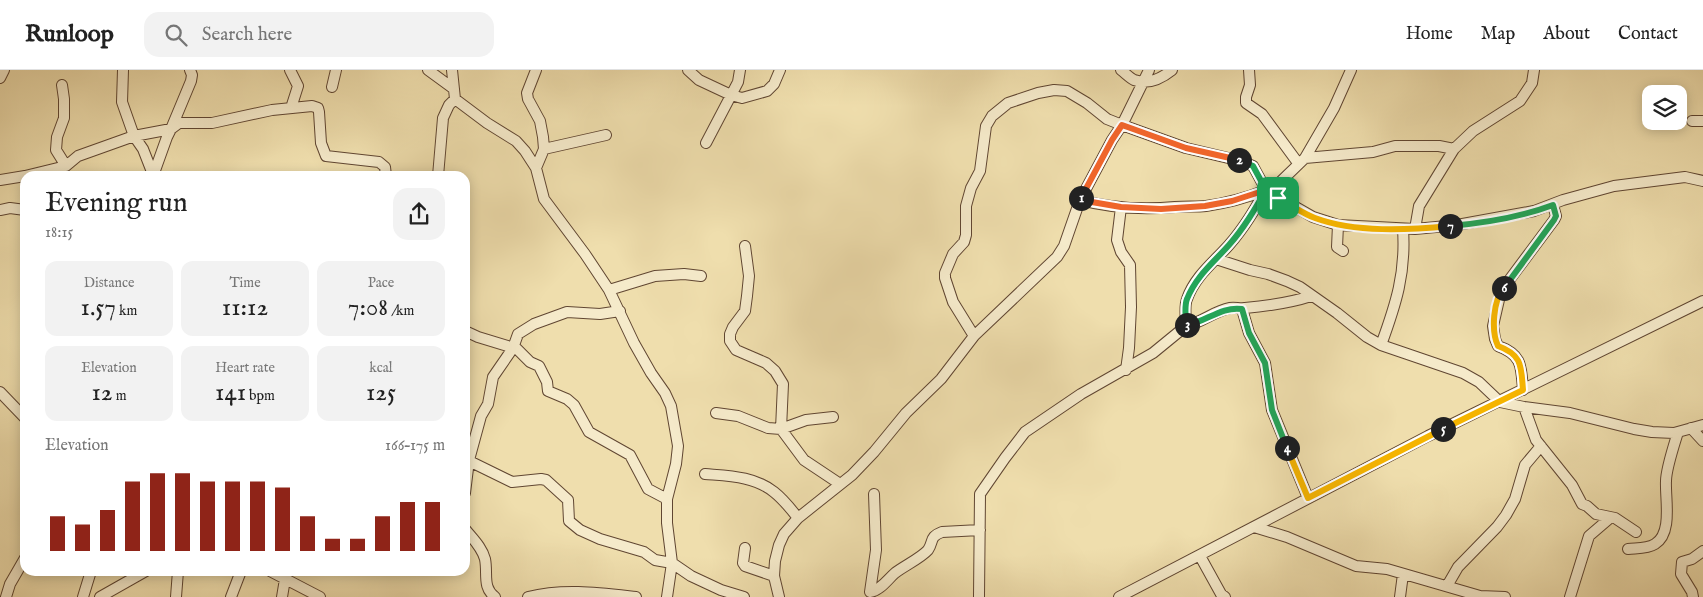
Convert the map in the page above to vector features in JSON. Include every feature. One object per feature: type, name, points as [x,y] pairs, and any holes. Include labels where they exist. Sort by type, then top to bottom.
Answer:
[{"type":"street","points":[[0,78],[4,70]]},
{"type":"street","points":[[123,70],[122,102],[134,136],[143,149],[152,171]]},
{"type":"street","points":[[154,171],[191,81],[192,75],[190,70]]},
{"type":"street","points":[[290,70],[298,86],[291,108]]},
{"type":"street","points":[[332,88],[336,70]]},
{"type":"street","points":[[428,70],[487,123],[516,141],[536,168],[544,199],[609,290],[650,373],[666,393],[671,406],[678,446],[676,464],[667,499],[666,523],[672,563],[667,597]]},
{"type":"street","points":[[438,171],[443,118],[455,94],[452,70]]},
{"type":"street","points":[[536,70],[527,93],[528,99],[540,120],[544,149],[536,168]]},
{"type":"street","points":[[688,70],[699,80],[742,98],[766,91],[774,84],[780,70]]},
{"type":"street","points":[[706,143],[738,82],[740,70]]},
{"type":"street","points":[[1121,70],[1134,80],[1144,81],[1158,80],[1172,70]]},
{"type":"street","points":[[779,597],[774,576],[775,561],[784,534],[798,518],[821,502],[852,475],[906,413],[941,379],[974,336],[1057,257],[1064,246],[1080,200],[1122,125],[1149,70]]},
{"type":"street","points":[[1249,70],[1250,85],[1246,103],[1262,114],[1301,161]]},
{"type":"street","points":[[1080,200],[1121,207],[1161,209],[1205,206],[1232,201],[1273,189],[1301,161],[1334,108],[1351,70]]},
{"type":"street","points":[[1415,229],[1419,206],[1454,149],[1473,131],[1520,101],[1532,83],[1534,70]]},
{"type":"street","points":[[62,85],[64,118],[57,137],[56,150],[65,170],[78,156],[134,136],[171,129],[179,124],[212,124],[272,110],[312,106],[318,108],[321,143],[326,156],[379,162],[385,167],[385,171]]},
{"type":"street","points":[[974,336],[953,302],[945,278],[953,254],[964,242],[966,235],[966,206],[971,188],[980,171],[986,126],[992,116],[1008,103],[1046,92],[1067,90],[1087,103],[1106,119],[1186,148],[1247,163],[1253,166],[1266,190],[1313,217],[1338,225],[1403,229],[1458,225],[1539,210],[1563,200],[1614,186],[1685,177],[1703,181]]},
{"type":"street","points":[[544,149],[606,134]]},
{"type":"street","points":[[1301,161],[1373,152],[1396,146],[1439,146],[1454,149]]},
{"type":"street","points":[[0,180],[20,177]]},
{"type":"street","points":[[1186,326],[1186,301],[1192,288],[1206,268],[1216,259],[1250,218],[1266,190]]},
{"type":"street","points":[[1523,390],[1522,366],[1513,352],[1498,346],[1494,334],[1494,319],[1500,292],[1554,220],[1556,216],[1553,205]]},
{"type":"street","points":[[1121,207],[1117,240],[1121,252],[1130,265],[1131,307],[1126,370]]},
{"type":"street","points":[[0,210],[10,208],[20,209]]},
{"type":"street","points":[[1338,225],[1338,247],[1343,251]]},
{"type":"street","points":[[1381,345],[1398,294],[1404,248],[1403,229]]},
{"type":"street","points":[[745,246],[749,276],[745,311],[733,327],[730,341],[736,350],[766,363],[779,377],[783,384],[781,429],[804,460],[840,484]]},
{"type":"street","points":[[1216,259],[1279,278],[1300,288],[1381,345],[1463,373],[1479,382],[1500,402],[1570,413],[1634,429],[1678,432],[1703,425]]},
{"type":"street","points":[[609,290],[655,276],[684,274],[700,276]]},
{"type":"street","points":[[979,597],[980,494],[1025,432],[1081,394],[1153,353],[1186,326],[1198,323],[1231,308],[1242,309],[1288,302],[1311,296]]},
{"type":"street","points":[[1119,597],[1308,498],[1703,301]]},
{"type":"street","points":[[1242,309],[1249,333],[1265,363],[1274,416],[1308,498]]},
{"type":"street","points":[[470,450],[481,416],[488,404],[493,377],[513,348],[518,334],[534,324],[566,312],[600,314],[620,311]]},
{"type":"street","points":[[470,333],[513,348],[524,355],[530,362],[539,366],[547,382],[548,390],[568,399],[574,405],[589,432],[630,456],[648,488],[667,499]]},
{"type":"street","points":[[0,392],[20,413]]},
{"type":"street","points":[[1524,407],[1536,440],[1572,486],[1582,504],[1596,514],[1615,518],[1636,532]]},
{"type":"street","points":[[716,412],[738,416],[768,428],[781,429],[806,420],[833,417]]},
{"type":"street","points":[[1691,428],[1703,441]]},
{"type":"street","points":[[1628,549],[1644,548],[1656,544],[1664,532],[1667,514],[1666,479],[1678,432]]},
{"type":"street","points":[[1447,586],[1458,567],[1506,516],[1515,499],[1525,465],[1541,446]]},
{"type":"street","points":[[470,461],[512,482],[546,480],[568,500],[569,521],[580,530],[600,539],[644,552],[655,560],[672,563],[720,594],[744,597]]},
{"type":"street","points":[[705,474],[737,476],[755,480],[772,490],[798,518]]},
{"type":"street","points":[[874,494],[876,550],[870,592],[876,591],[895,572],[928,550],[932,537],[936,534],[980,530]]},
{"type":"street","points":[[1570,597],[1589,536],[1610,518]]},
{"type":"street","points":[[1254,527],[1287,536],[1356,566],[1388,570],[1480,596],[1504,597]]},
{"type":"street","points":[[470,535],[485,559],[486,586],[495,597]]},
{"type":"street","points":[[745,548],[742,562],[745,566],[774,576]]},
{"type":"street","points":[[1693,597],[1682,574],[1682,562],[1692,559],[1703,551]]},
{"type":"street","points":[[1200,556],[1222,596]]},
{"type":"street","points":[[6,597],[10,584],[20,567]]},
{"type":"street","points":[[1400,597],[1403,574]]},
{"type":"street","points":[[84,597],[90,576]]},
{"type":"street","points":[[100,597],[137,576]]},
{"type":"street","points":[[176,597],[178,576]]},
{"type":"street","points":[[231,597],[239,576]]},
{"type":"street","points":[[279,576],[320,597]]},
{"type":"street","points":[[671,576],[691,576]]},
{"type":"street","points":[[282,597],[285,579]]},
{"type":"street","points":[[528,597],[554,592],[576,592],[636,597]]},
{"type":"route","points":[[1278,198],[1266,190],[1245,198],[1205,206],[1161,209],[1121,207],[1080,200],[1122,125],[1186,148],[1242,161],[1253,166],[1266,190],[1250,218],[1231,243],[1206,268],[1192,288],[1186,301],[1186,326],[1198,323],[1223,310],[1231,308],[1242,309],[1249,333],[1265,363],[1272,410],[1276,422],[1308,498],[1428,436],[1523,390],[1522,366],[1513,352],[1498,346],[1494,334],[1494,319],[1500,292],[1554,220],[1556,216],[1553,205],[1539,210],[1496,219],[1458,225],[1403,229],[1338,225],[1313,217],[1278,198]]}]
